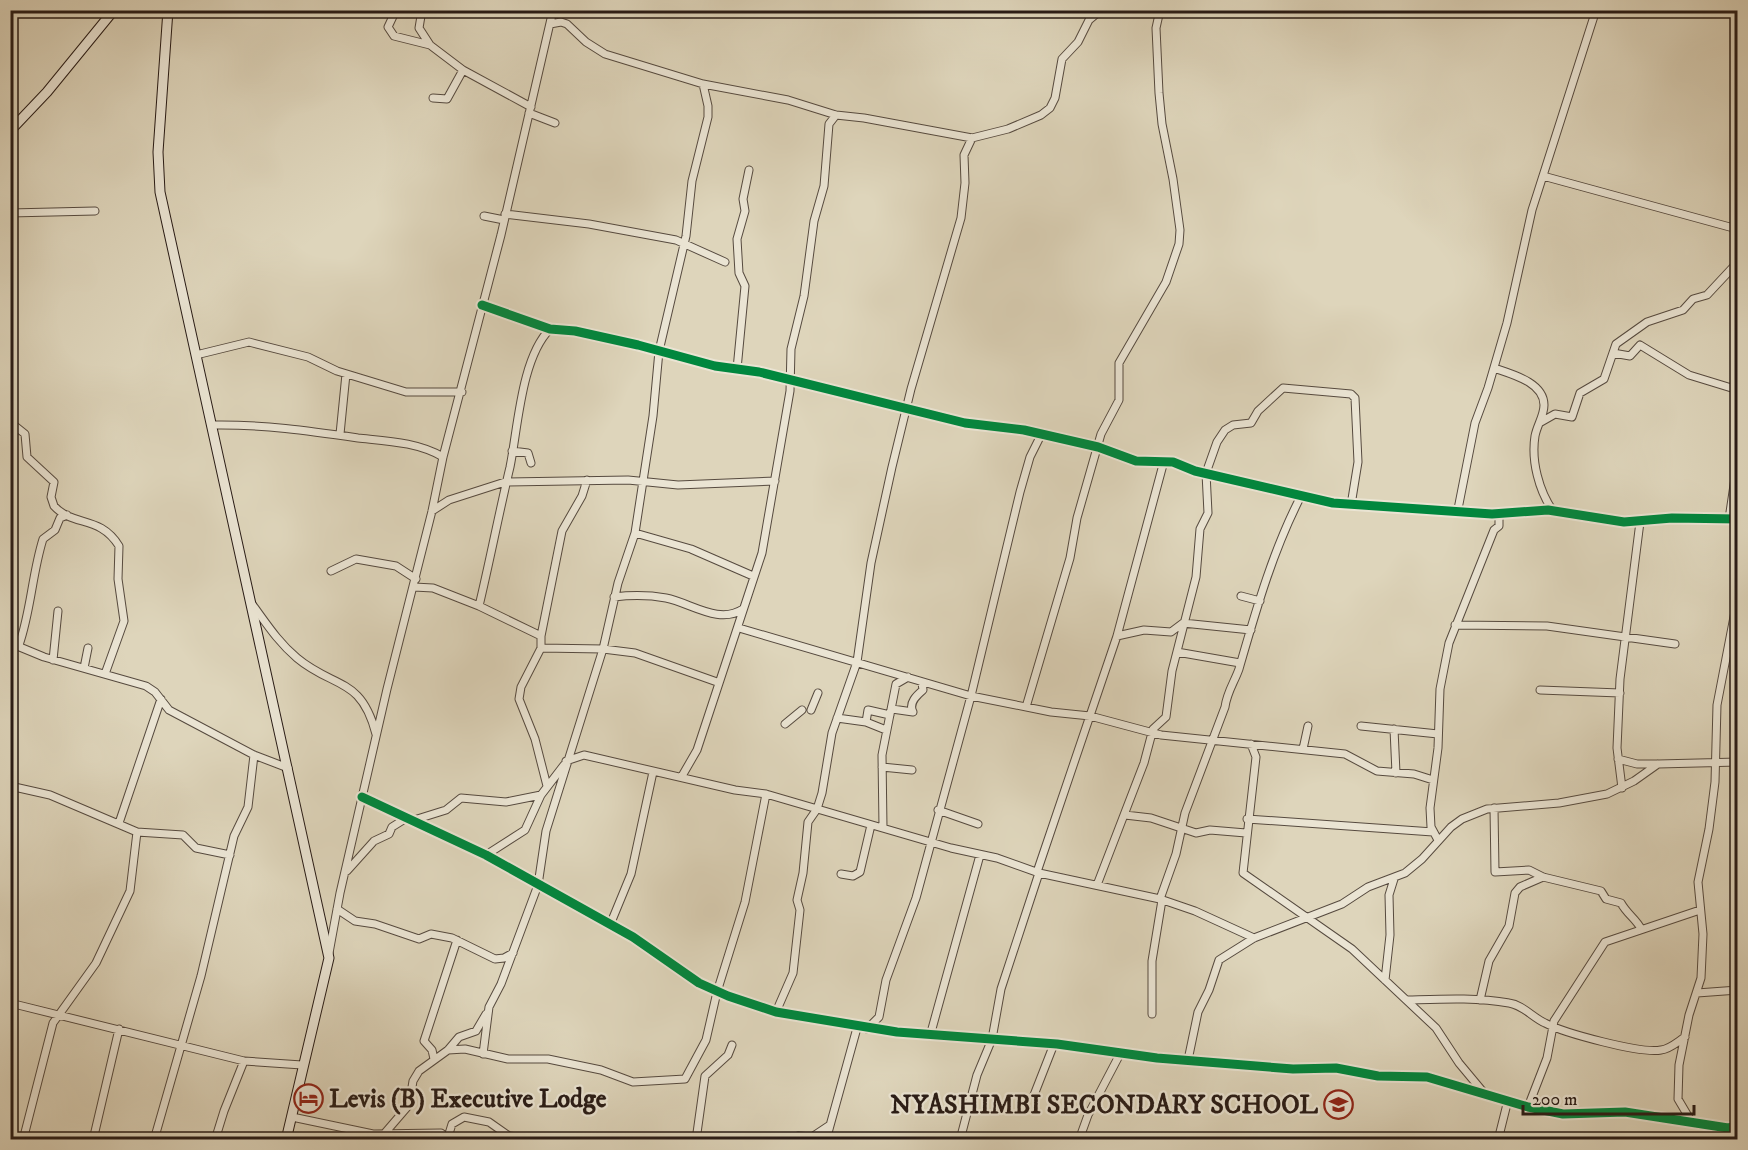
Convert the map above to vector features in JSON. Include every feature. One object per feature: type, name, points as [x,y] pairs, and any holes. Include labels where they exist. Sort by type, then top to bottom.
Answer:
[{"type":"street","points":[[10,131],[47,92],[114,10]]},
{"type":"street","points":[[168,10],[164,44],[158,176],[328,958]]},
{"type":"street","points":[[396,10],[389,20],[391,34],[402,39],[430,45]]},
{"type":"street","points":[[422,10],[418,27],[430,45],[463,70],[555,123]]},
{"type":"street","points":[[286,1140],[399,637],[415,583],[443,457],[462,392],[505,217],[553,10]]},
{"type":"street","points":[[1089,10],[1089,20]]},
{"type":"street","points":[[550,24],[565,22],[586,42],[605,54],[703,84],[788,100],[836,115],[972,138],[1008,129],[1041,115],[1050,108],[1055,98],[1062,59],[1078,42],[1089,20],[1101,10]]},
{"type":"street","points":[[1026,707],[1070,558],[1077,518],[1098,447],[1119,400],[1119,363],[1166,282],[1179,244],[1180,230],[1173,179],[1162,124],[1154,10]]},
{"type":"street","points":[[1156,28],[1160,10]]},
{"type":"street","points":[[1458,509],[1475,423],[1494,368],[1543,176],[1596,10]]},
{"type":"street","points":[[433,98],[447,99],[463,70]]},
{"type":"street","points":[[384,1134],[409,1105],[413,1081],[419,1071],[448,1050],[459,1037],[477,1031],[481,1026],[513,953],[538,885],[546,831],[603,649],[614,597],[635,533],[644,480],[659,351],[683,244],[693,175],[708,117],[703,84]]},
{"type":"street","points":[[682,776],[697,750],[717,682],[739,628],[753,576],[762,553],[791,382],[791,349],[804,296],[814,221],[824,186],[829,124],[836,115]]},
{"type":"street","points":[[776,1012],[793,973],[800,910],[797,900],[806,851],[808,822],[817,809],[837,718],[857,662],[871,563],[907,408],[962,218],[965,183],[964,154],[972,138]]},
{"type":"street","points":[[737,369],[745,286],[739,273],[737,239],[745,211],[743,199],[749,170]]},
{"type":"street","points":[[1543,176],[1737,229]]},
{"type":"street","points":[[1737,190],[1735,202],[1737,287]]},
{"type":"street","points":[[10,213],[95,211]]},
{"type":"street","points":[[484,216],[589,224],[683,244],[725,262]]},
{"type":"street","points":[[1553,512],[1540,489],[1534,448],[1536,429],[1541,422],[1555,414],[1572,417],[1580,393],[1604,379],[1616,344],[1647,322],[1683,310],[1693,299],[1707,295],[1735,265]]},
{"type":"street","points":[[482,305],[550,328],[574,331],[715,366],[864,396],[965,423],[1010,428],[1098,447],[1136,461],[1164,461],[1301,496],[1351,505],[1458,509],[1499,514],[1530,510],[1607,521],[1640,522],[1672,518],[1737,519]]},
{"type":"street","points":[[479,606],[493,550],[518,411],[534,353],[550,328]]},
{"type":"street","points":[[196,355],[249,342],[308,357],[346,374],[406,392],[462,392]]},
{"type":"street","points":[[1613,353],[1630,356],[1640,345],[1689,375],[1737,390]]},
{"type":"street","points":[[1494,368],[1522,378],[1541,394],[1544,404],[1541,422]]},
{"type":"street","points":[[340,435],[346,374]]},
{"type":"street","points":[[1097,885],[1125,815],[1152,732],[1155,726],[1166,717],[1169,682],[1196,577],[1200,529],[1208,513],[1206,473],[1217,442],[1224,430],[1251,423],[1258,411],[1283,388],[1351,394],[1354,398],[1358,462],[1351,505]]},
{"type":"street","points":[[10,422],[25,434],[27,457],[54,482],[51,497],[54,506],[67,515],[102,527],[119,546],[118,579],[124,621],[105,674]]},
{"type":"street","points":[[212,425],[243,425],[405,444],[431,450],[443,457]]},
{"type":"street","points":[[867,1029],[879,1017],[886,980],[916,898],[938,810],[971,696],[1020,492],[1030,457],[1041,435]]},
{"type":"street","points":[[512,451],[528,453],[531,464]]},
{"type":"street","points":[[1729,519],[1737,458]]},
{"type":"street","points":[[960,1140],[977,1075],[992,1039],[1001,989],[1117,636],[1164,461]]},
{"type":"street","points":[[547,786],[535,739],[519,699],[521,687],[541,648],[541,636],[562,531],[582,496],[587,480]]},
{"type":"street","points":[[432,512],[449,500],[505,482],[644,480],[678,485],[775,481]]},
{"type":"street","points":[[1152,1014],[1152,961],[1161,900],[1176,854],[1180,829],[1210,740],[1240,663],[1282,530],[1301,496]]},
{"type":"street","points":[[1438,840],[1433,832],[1430,818],[1440,689],[1455,625],[1469,598],[1494,530],[1498,526],[1499,514]]},
{"type":"street","points":[[67,515],[60,518],[55,530],[43,539],[27,603],[27,624],[13,644],[53,660],[146,686],[161,699],[169,710],[254,755],[288,769]]},
{"type":"street","points":[[1622,788],[1618,759],[1620,693],[1624,638],[1640,522]]},
{"type":"street","points":[[635,533],[691,549],[753,576]]},
{"type":"street","points":[[331,571],[356,560],[396,566],[415,583],[479,606],[541,636]]},
{"type":"street","points":[[614,597],[635,595],[667,598],[703,612],[725,615],[732,615],[743,609]]},
{"type":"street","points":[[1241,596],[1260,601]]},
{"type":"street","points":[[1691,1121],[1679,1104],[1677,1096],[1685,1038],[1697,993],[1703,952],[1698,882],[1709,829],[1715,782],[1713,765],[1717,705],[1737,596]]},
{"type":"street","points":[[252,604],[272,633],[296,657],[358,695],[371,712],[377,738]]},
{"type":"street","points":[[53,660],[58,611]]},
{"type":"street","points":[[1117,636],[1144,630],[1171,632],[1183,623],[1251,630]]},
{"type":"street","points":[[1455,625],[1547,626],[1676,644]]},
{"type":"street","points":[[739,628],[971,696],[1090,716],[1152,732],[1345,754],[1377,771],[1414,774],[1433,780]]},
{"type":"street","points":[[84,668],[88,648]]},
{"type":"street","points":[[541,648],[603,649],[635,653],[717,682]]},
{"type":"street","points":[[1177,652],[1240,663]]},
{"type":"street","points":[[883,828],[882,767],[886,730],[896,684],[908,678]]},
{"type":"street","points":[[866,722],[868,710],[913,712],[912,705],[915,697],[923,690],[922,683]]},
{"type":"street","points":[[1540,690],[1620,693]]},
{"type":"street","points":[[811,710],[818,693]]},
{"type":"street","points":[[119,823],[161,699]]},
{"type":"street","points":[[785,724],[802,710]]},
{"type":"street","points":[[837,718],[866,722],[882,726],[886,730]]},
{"type":"street","points":[[1303,749],[1308,726]]},
{"type":"street","points":[[1361,726],[1438,734]]},
{"type":"street","points":[[1394,729],[1396,773]]},
{"type":"street","points":[[1251,744],[1256,757],[1247,819],[1243,873],[1352,949],[1408,1000],[1444,1038],[1460,1063],[1485,1094]]},
{"type":"street","points":[[154,1140],[223,893],[238,826],[248,807],[254,755]]},
{"type":"street","points":[[486,855],[525,830],[547,786],[566,762],[584,755],[735,790],[766,794],[1038,873],[1161,900],[1195,911],[1254,938]]},
{"type":"street","points":[[1618,759],[1637,764],[1713,765],[1737,762]]},
{"type":"street","points":[[1188,1060],[1197,1015],[1218,963],[1254,938],[1342,904],[1368,886],[1394,879],[1422,859],[1438,840],[1462,819],[1494,808],[1577,800],[1622,788],[1658,764]]},
{"type":"street","points":[[882,767],[912,770]]},
{"type":"street","points":[[610,925],[631,874],[653,772]]},
{"type":"street","points":[[10,786],[50,795],[136,832],[176,833],[188,838],[196,848],[230,855]]},
{"type":"street","points":[[448,1050],[465,1049],[508,1059],[548,1059],[601,1070],[633,1082],[683,1080],[705,1045],[717,992],[745,902],[766,794]]},
{"type":"street","points":[[345,873],[374,841],[389,834],[392,828],[411,818],[446,810],[461,798],[506,802],[541,795]]},
{"type":"street","points":[[362,796],[486,855],[633,937],[699,983],[717,992],[776,1012],[857,1028],[930,1036],[1054,1044],[1120,1054],[1293,1069],[1336,1068],[1378,1076],[1427,1077],[1528,1107],[1563,1114],[1625,1112],[1728,1128],[1737,1126]]},
{"type":"street","points":[[1494,808],[1495,872],[1529,870],[1543,877],[1601,891],[1606,899],[1621,903],[1628,916],[1636,921],[1641,929]]},
{"type":"street","points":[[938,810],[978,824]]},
{"type":"street","points":[[1125,815],[1151,818],[1180,829],[1196,832],[1210,830],[1246,833]]},
{"type":"street","points":[[1247,819],[1433,832]]},
{"type":"street","points":[[841,874],[853,876],[860,872],[872,825]]},
{"type":"street","points":[[23,1140],[50,1032],[59,1015],[96,963],[114,919],[128,896],[136,832]]},
{"type":"street","points":[[930,1036],[980,855]]},
{"type":"street","points":[[1480,1000],[1489,961],[1509,926],[1515,893],[1520,887],[1543,877]]},
{"type":"street","points":[[1385,980],[1390,935],[1389,895],[1394,879]]},
{"type":"street","points":[[337,909],[355,921],[375,924],[418,939],[431,934],[457,939],[489,958],[504,958],[513,953]]},
{"type":"street","points":[[1528,1107],[1547,1058],[1558,1013],[1605,942],[1700,910]]},
{"type":"street","points":[[434,1059],[432,1050],[424,1041],[457,939]]},
{"type":"street","points":[[1697,993],[1737,990]]},
{"type":"street","points":[[1408,1000],[1480,1000],[1519,1006],[1531,1017],[1553,1027],[1641,1051],[1665,1050],[1685,1038]]},
{"type":"street","points":[[10,1004],[244,1061],[302,1065]]},
{"type":"street","points":[[483,1054],[489,1007]]},
{"type":"street","points":[[826,1140],[857,1028]]},
{"type":"street","points":[[93,1140],[119,1029]]},
{"type":"street","points":[[1034,1095],[1054,1044]]},
{"type":"street","points":[[696,1140],[705,1076],[728,1055],[732,1045]]},
{"type":"street","points":[[1079,1140],[1088,1115],[1120,1054]]},
{"type":"street","points":[[215,1140],[244,1061]]},
{"type":"street","points":[[1498,1140],[1508,1100]]},
{"type":"street","points":[[292,1117],[373,1134],[441,1134],[448,1138],[452,1124],[464,1117],[489,1122],[509,1136],[544,1140]]},
{"type":"street","points":[[795,1140],[798,1136],[812,1137],[830,1125]]},
{"type":"cycle path","points":[[482,305],[550,329],[575,331],[715,366],[759,372],[965,423],[1024,430],[1098,447],[1136,461],[1173,462],[1195,471],[1333,503],[1492,514],[1548,510],[1624,522],[1672,518],[1738,519]]},
{"type":"cycle path","points":[[362,797],[486,855],[633,937],[699,983],[728,996],[776,1012],[897,1032],[1057,1044],[1157,1058],[1293,1069],[1336,1068],[1378,1076],[1427,1077],[1528,1107],[1563,1114],[1625,1112],[1728,1128],[1738,1126]]},
{"type":"place","name":"Levis (B) Executive Lodge","points":[[308,1099]]},
{"type":"place","name":"NYASHIMBI SECONDARY SCHOOL","points":[[1339,1105]]}]
